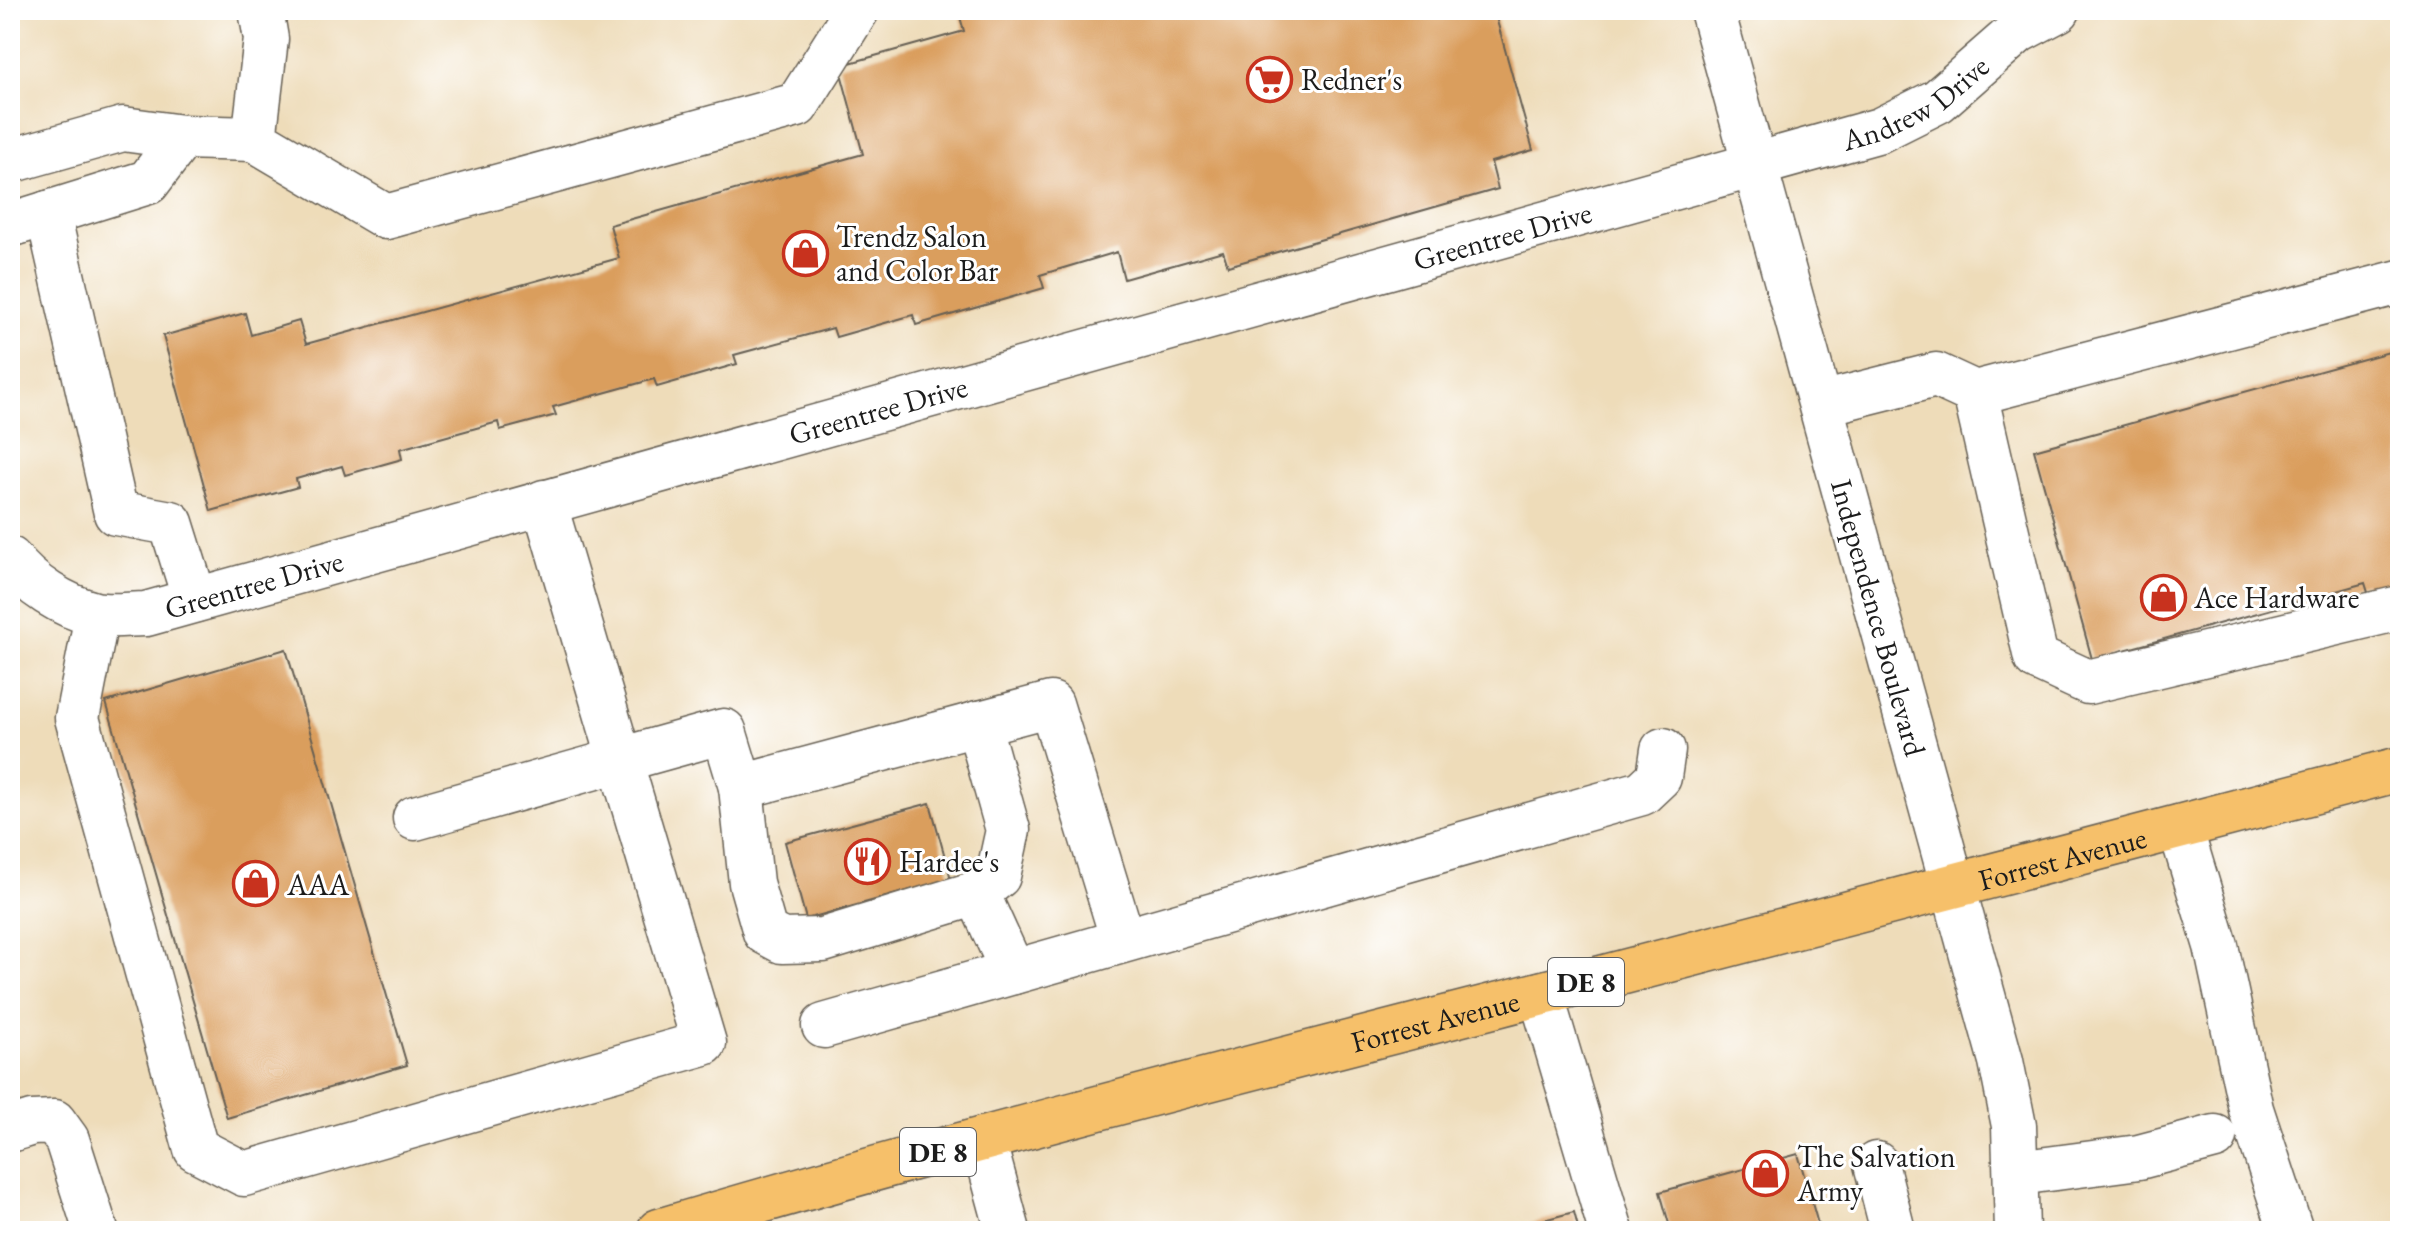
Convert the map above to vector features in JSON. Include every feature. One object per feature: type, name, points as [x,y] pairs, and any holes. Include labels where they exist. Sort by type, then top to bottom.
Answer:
[{"type":"highway","name":"Forrest Avenue","points":[[659,1231],[983,1139],[2400,769]]},
{"type":"street","points":[[254,139],[266,39],[261,10]]},
{"type":"street","points":[[10,161],[123,129],[182,137],[254,139],[386,217],[797,105],[857,10]]},
{"type":"street","name":"Independence Boulevard","points":[[1712,10],[1757,164],[2001,1061],[2014,1126],[2017,1231]]},
{"type":"street","name":"Andrew Drive","points":[[1757,164],[1880,130],[1938,101],[2018,31],[2058,10]]},
{"type":"street","points":[[182,137],[148,182],[29,219],[116,513],[171,523],[195,600]]},
{"type":"street","name":"Greentree Drive","points":[[15,570],[56,599],[97,615],[146,614],[1757,164]]},
{"type":"street","points":[[1821,404],[1936,375],[1975,393],[2400,282]]},
{"type":"street","points":[[1975,393],[2036,658],[2088,682],[2400,608]]},
{"type":"street","points":[[97,615],[77,718],[196,1149],[244,1174],[704,1043],[544,502]]},
{"type":"street","points":[[741,787],[1051,704],[1123,940]]},
{"type":"street","points":[[415,818],[724,731],[741,787],[751,883],[765,932],[782,941],[823,940],[977,893],[998,876],[1008,830],[978,723]]},
{"type":"street","points":[[824,1026],[1642,793],[1659,777],[1663,750]]},
{"type":"street","points":[[2180,827],[2216,946],[2251,1109],[2291,1231]]},
{"type":"street","points":[[977,893],[1013,972]]},
{"type":"street","points":[[1541,994],[1611,1231]]},
{"type":"street","points":[[10,1130],[32,1123],[54,1122],[67,1140],[96,1231]]},
{"type":"street","points":[[2017,1173],[2139,1157],[2215,1137]]},
{"type":"street","points":[[983,1139],[1008,1231]]},
{"type":"street","points":[[1876,1164],[1893,1231]]},
{"type":"building","points":[[958,10],[1494,10],[1533,150],[1491,162],[1498,189],[1228,266],[1223,251],[1124,279],[1117,252],[1040,275],[1044,288],[916,325],[913,315],[836,337],[833,328],[734,355],[737,364],[657,387],[654,379],[553,407],[556,415],[500,430],[498,422],[400,449],[402,459],[345,475],[342,466],[296,479],[298,487],[211,511],[163,336],[245,313],[251,335],[299,321],[306,344],[619,258],[610,225],[863,154],[839,66],[964,31]]},
{"type":"building","points":[[2400,349],[2400,593],[2371,602],[2365,583],[2092,659],[2034,450]]},
{"type":"building","name":"AAA","points":[[286,649],[407,1065],[227,1118],[106,702]]},
{"type":"building","name":"Hardee's","points":[[930,803],[951,879],[806,919],[785,842]]},
{"type":"building","name":"The Salvation Army","points":[[1798,1154],[1820,1231],[1671,1231],[1660,1192]]},
{"type":"building","points":[[1574,1212],[1579,1231],[1505,1231],[1505,1230]]},
{"type":"place","name":"Redner's","points":[[1270,79]]},
{"type":"place","name":"Trendz Salon and Color Bar","points":[[805,253]]},
{"type":"place","name":"Ace Hardware","points":[[2163,597]]},
{"type":"place","name":"Hardee's","points":[[868,861]]},
{"type":"place","name":"AAA","points":[[256,884]]},
{"type":"place","name":"The Salvation Army","points":[[1766,1173]]}]
